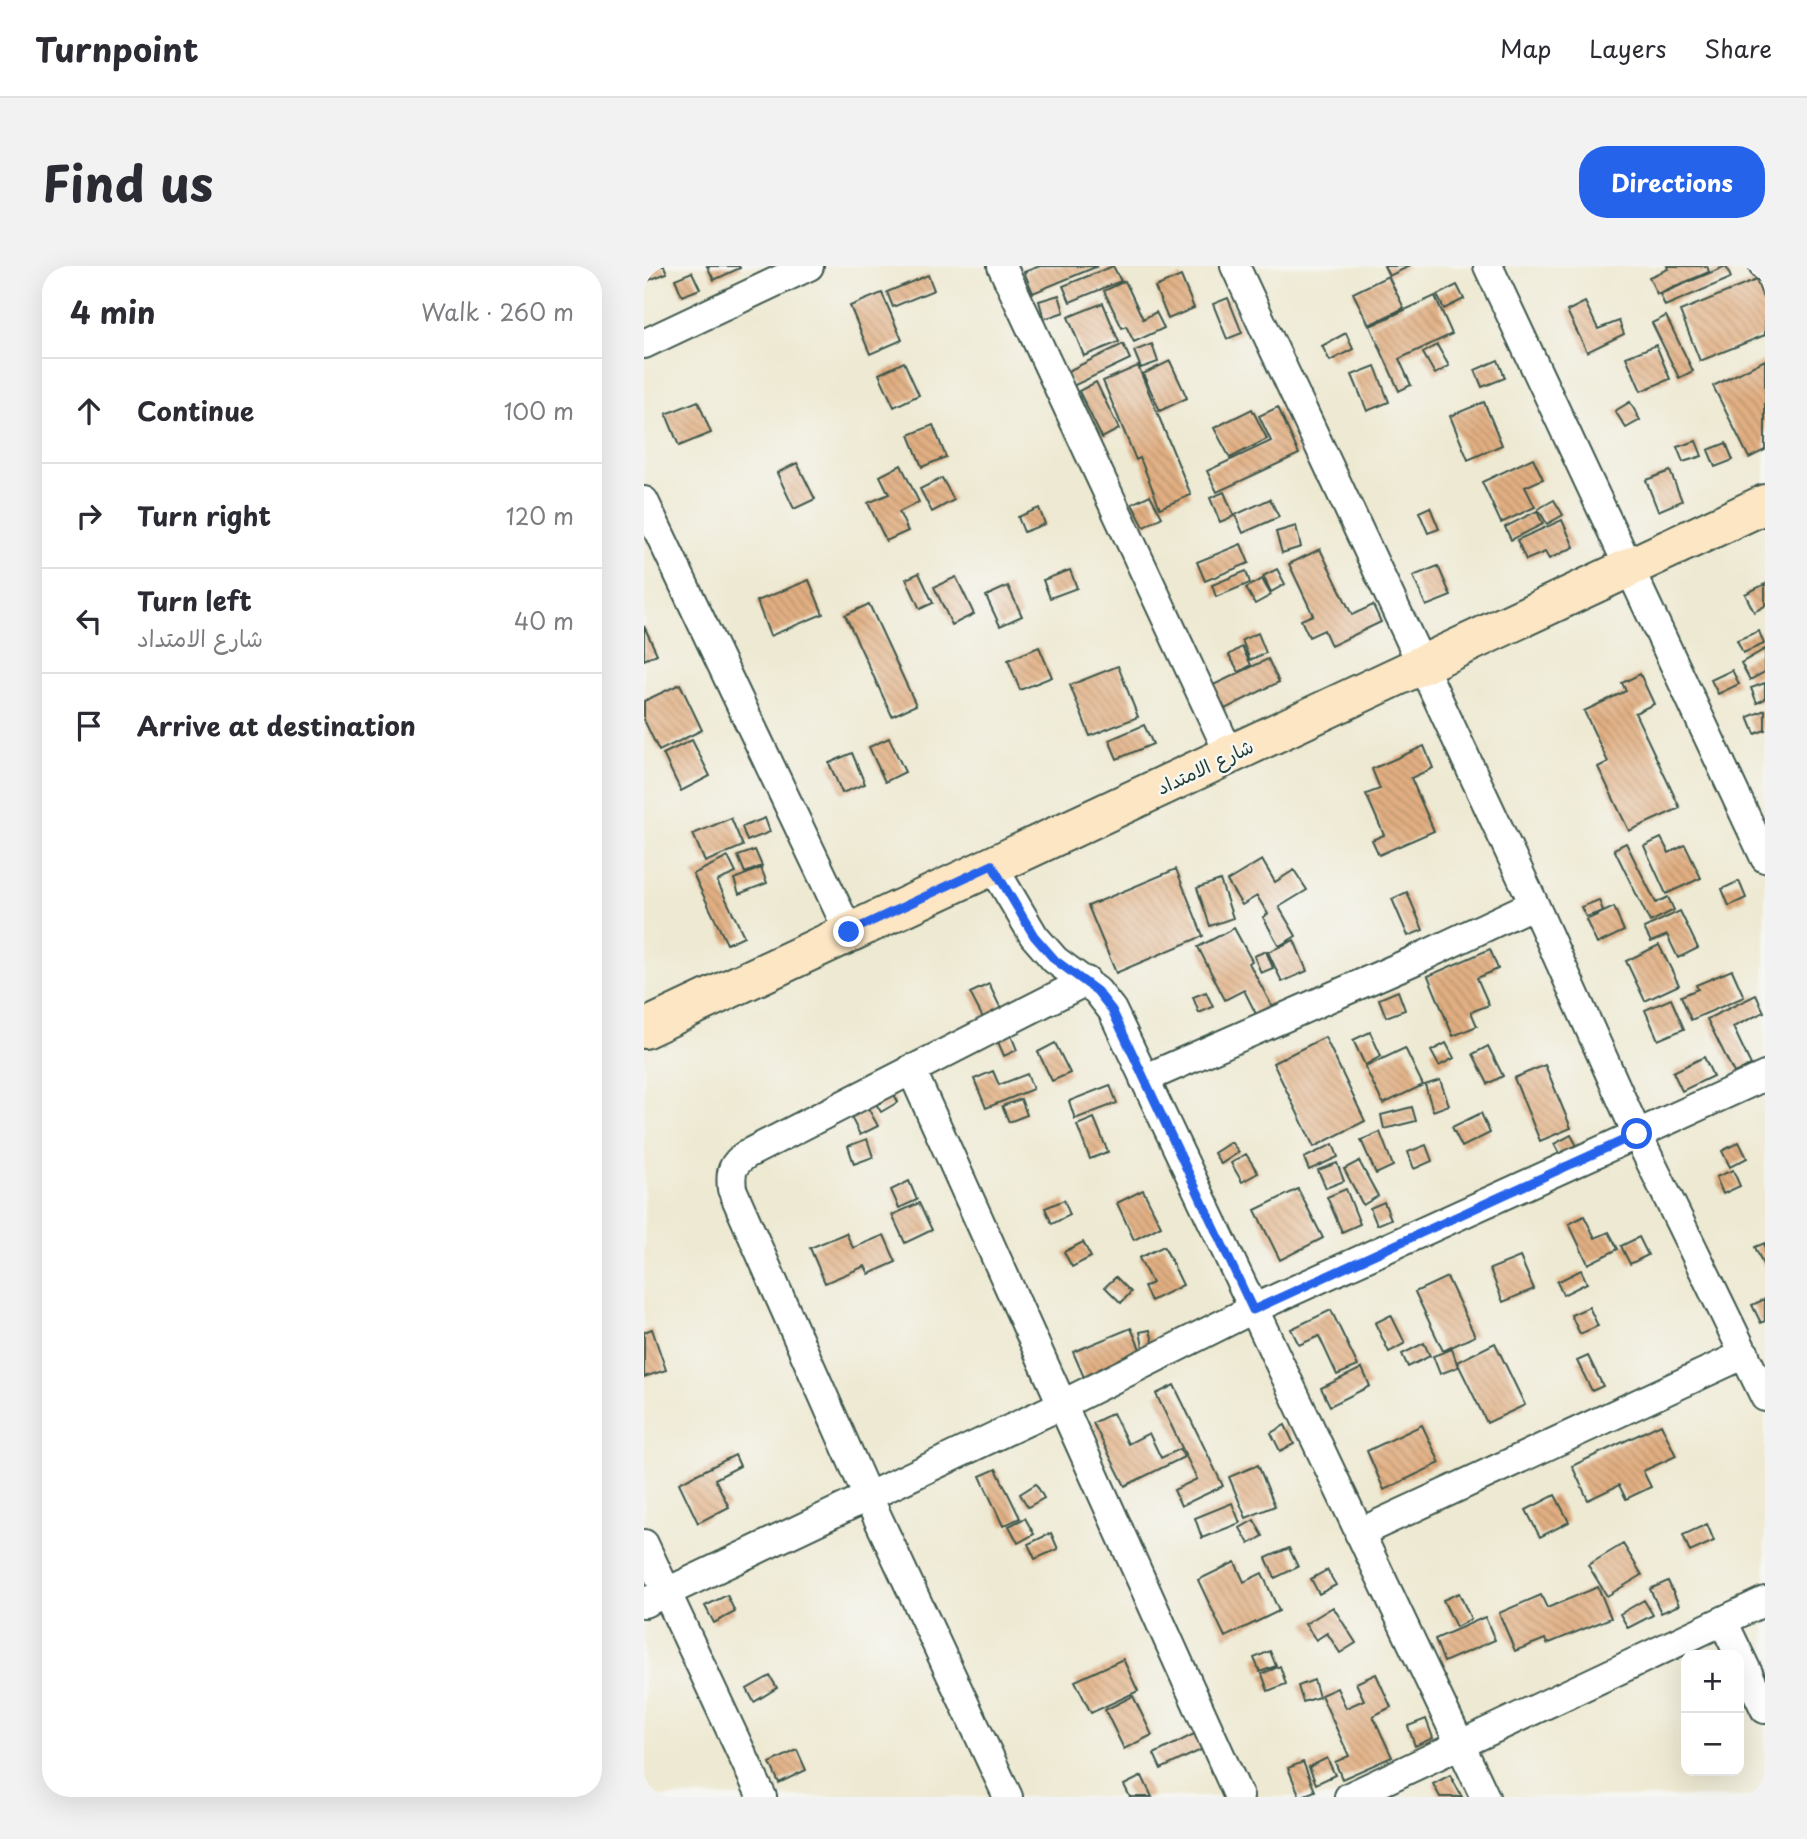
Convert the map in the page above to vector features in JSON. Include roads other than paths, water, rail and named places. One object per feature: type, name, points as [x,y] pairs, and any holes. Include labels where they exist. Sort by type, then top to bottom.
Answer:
[{"type":"street","points":[[644,344],[769,275],[809,266]]},
{"type":"street","points":[[1002,266],[1230,755]]},
{"type":"street","points":[[1235,266],[1534,904],[1637,1134],[1765,1396]]},
{"type":"street","points":[[1488,266],[1765,858]]},
{"type":"street","points":[[644,501],[849,932]]},
{"type":"street","name":"شارع الامتداد","points":[[646,1024],[1230,755],[1765,504]]},
{"type":"street","points":[[992,865],[1034,936],[1055,960],[1086,981],[1112,1010],[1485,1797]]},
{"type":"street","points":[[1144,1079],[1413,961],[1534,904]]},
{"type":"street","points":[[1007,1797],[868,1497],[732,1189],[730,1173],[736,1161],[747,1154],[1086,981]]},
{"type":"street","points":[[911,1069],[1239,1797]]},
{"type":"street","points":[[655,1598],[1061,1405],[1253,1310],[1765,1076]]},
{"type":"street","points":[[1359,1533],[1745,1354]]},
{"type":"street","points":[[644,1544],[655,1598],[762,1797]]},
{"type":"street","points":[[1349,1797],[1765,1601]]},
{"type":"street","points":[[1723,1621],[1765,1709]]}]
